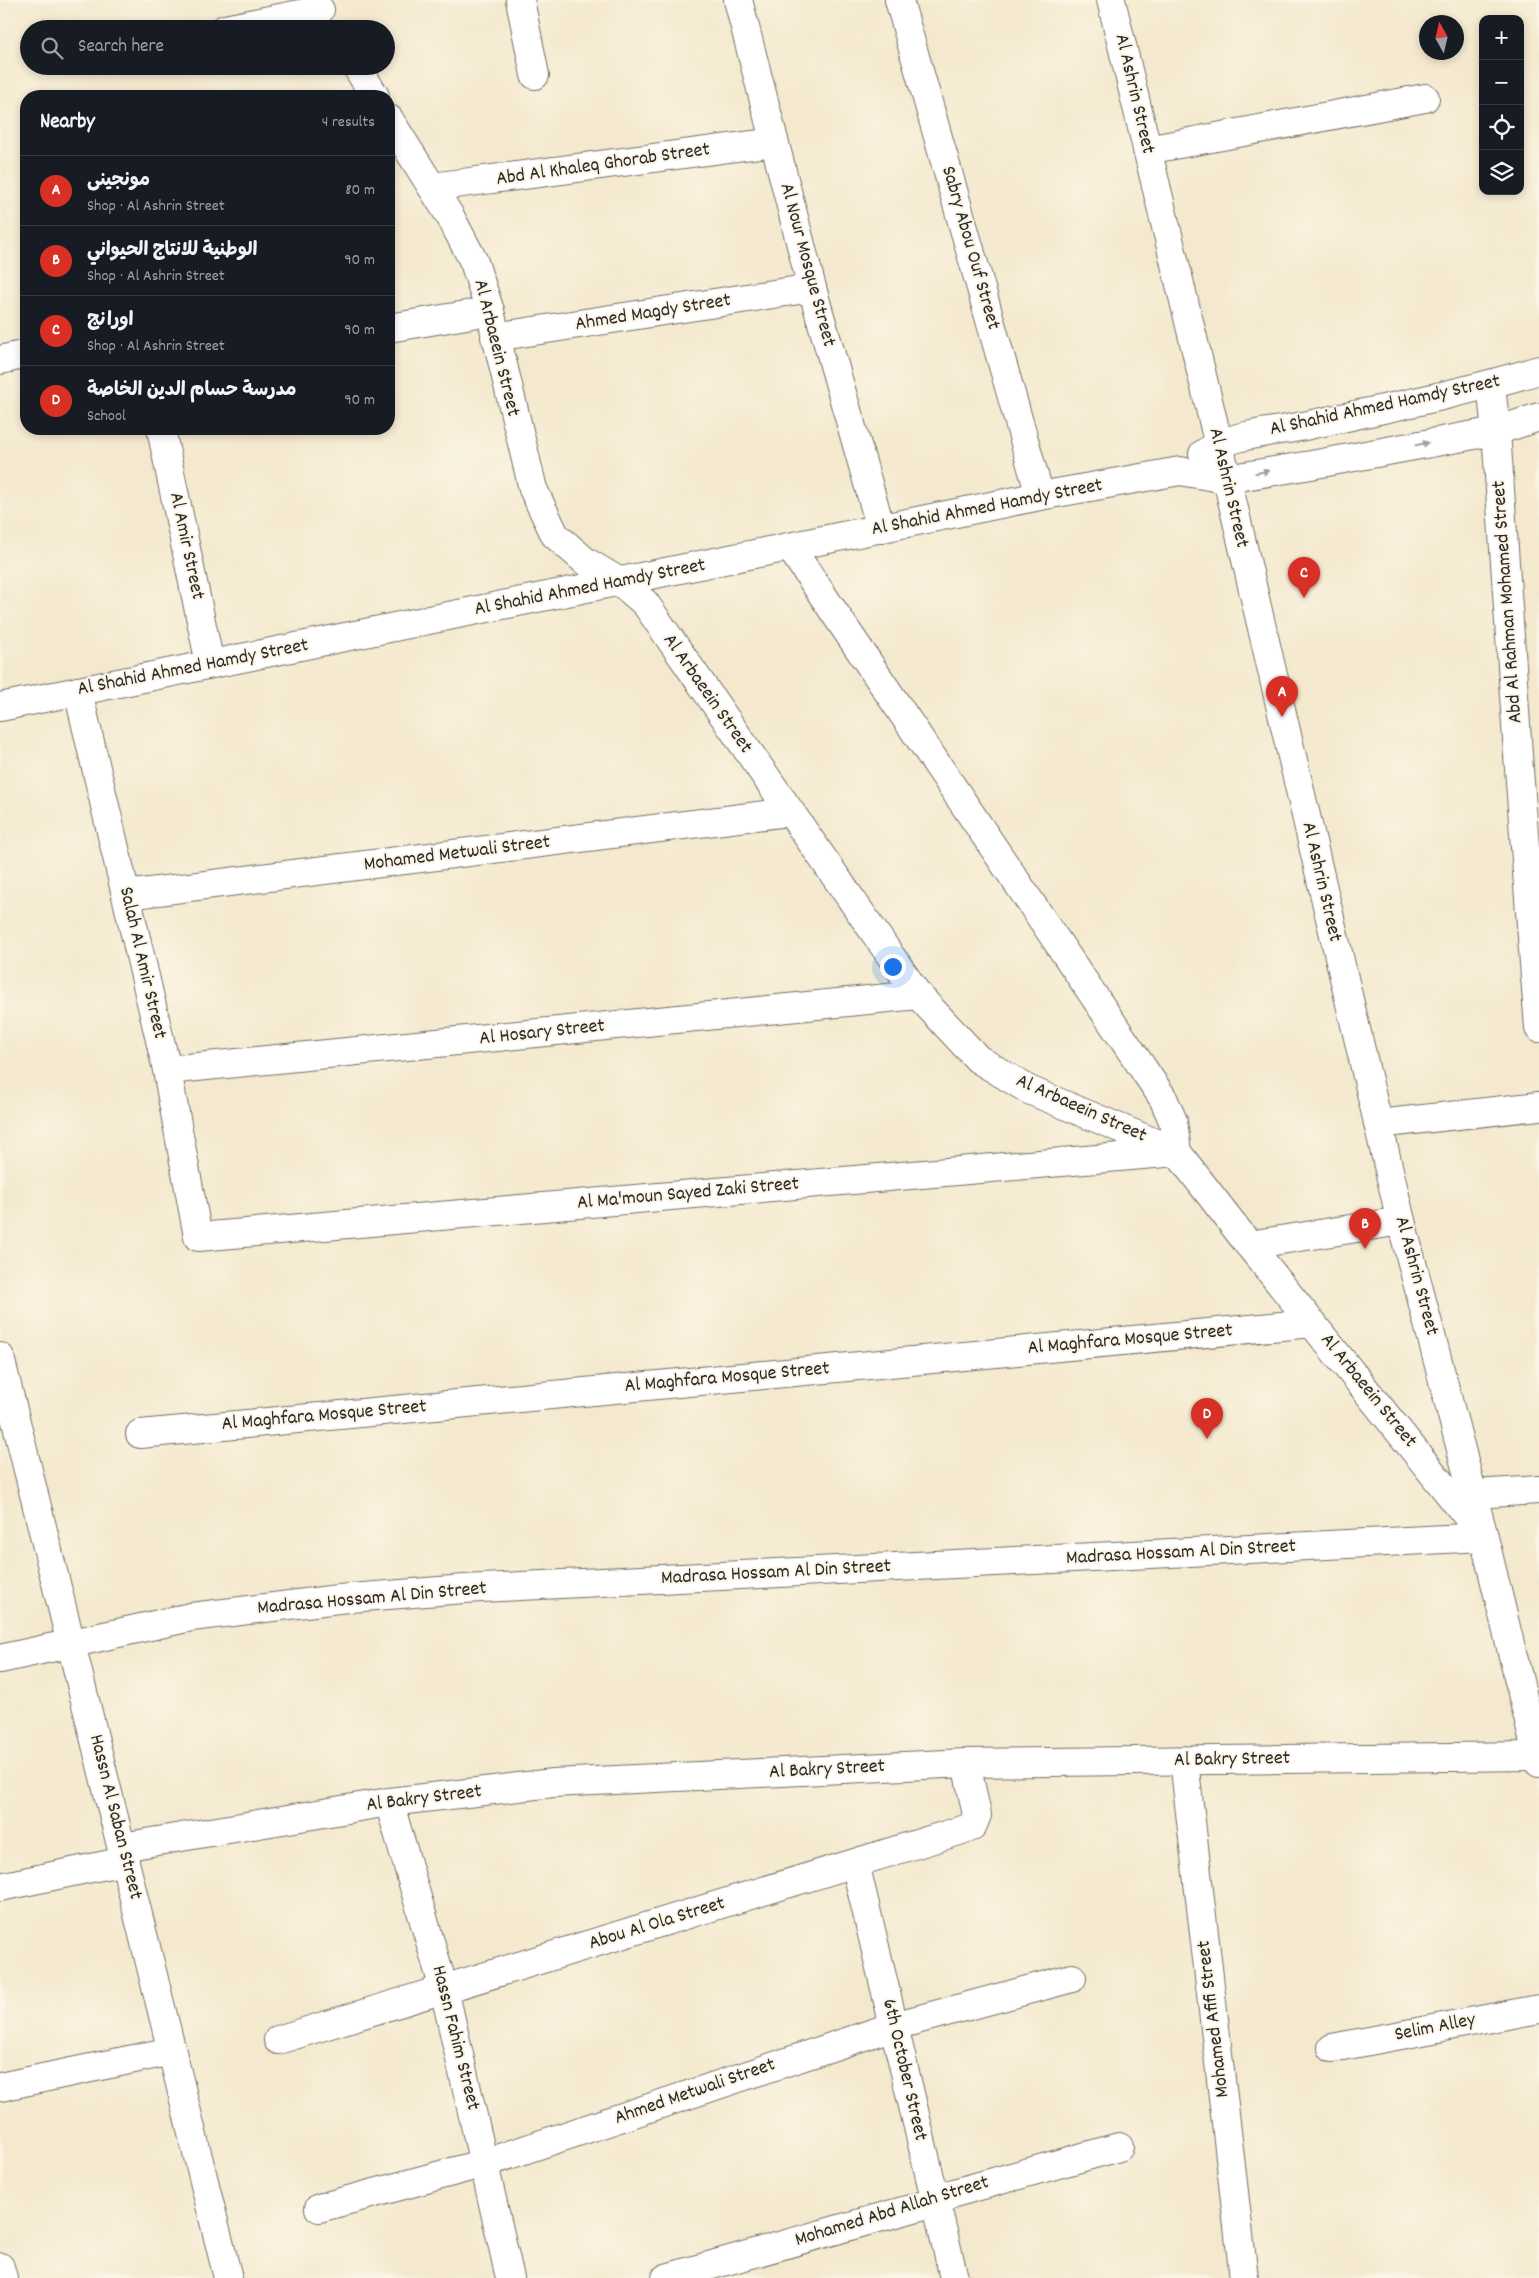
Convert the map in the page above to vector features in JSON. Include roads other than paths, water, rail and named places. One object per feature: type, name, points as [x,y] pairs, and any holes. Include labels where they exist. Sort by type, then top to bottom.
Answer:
[{"type":"street","points":[[520,0],[535,75]]},
{"type":"street","name":"Al Nour Mosque Street","points":[[738,0],[812,288],[881,529]]},
{"type":"street","name":"Sabry Abou Ouf Street","points":[[899,0],[1040,496]]},
{"type":"street","name":"Al Ashrin Street","points":[[1111,0],[1218,443],[1401,1221],[1533,1717],[1538,1760]]},
{"type":"street","points":[[279,20],[322,13]]},
{"type":"street","points":[[362,75],[371,90]]},
{"type":"street","points":[[1147,150],[1425,98]]},
{"type":"street","name":"Al Arbaeein Street","points":[[395,128],[432,187],[474,262],[493,324],[532,489],[555,535],[586,561],[620,582],[645,603],[788,812],[918,995],[978,1059],[1029,1090],[1178,1152]]},
{"type":"street","name":"Abd Al Khaleq Ghorab Street","points":[[432,187],[774,142]]},
{"type":"street","name":"Ahmed Magdy Street","points":[[395,328],[493,324],[812,288]]},
{"type":"street","name":"Al Shahid Ahmed Hamdy Street","points":[[1180,471],[1218,443],[1491,385],[1539,370]]},
{"type":"street","name":"Abd Al Rahman Mohamed Street","points":[[1491,385],[1529,768],[1539,1028]]},
{"type":"street","name":"Al Shahid Ahmed Hamdy Street","points":[[0,707],[1040,496],[1180,471],[1226,479],[1496,430],[1539,417]]},
{"type":"street","name":"Al Amir Street","points":[[162,435],[210,664]]},
{"type":"street","name":"Al Arbaeein Street","points":[[790,547],[1163,1098],[1173,1121],[1178,1152],[1249,1245],[1314,1323],[1484,1537]]},
{"type":"street","name":"Salah Al Amir Street","points":[[78,691],[167,1070],[198,1237]]},
{"type":"street","name":"Mohamed Metwali Street","points":[[126,895],[788,812]]},
{"type":"street","name":"Al Hosary Street","points":[[167,1070],[918,995]]},
{"type":"street","points":[[1378,1124],[1539,1106]]},
{"type":"street","name":"Al Ma'moun Sayed Zaki Street","points":[[198,1237],[1178,1152]]},
{"type":"street","points":[[1249,1245],[1401,1221]]},
{"type":"street","name":"Al Maghfara Mosque Street","points":[[140,1434],[1314,1323]]},
{"type":"street","name":"Hassn Al Saban Street","points":[[0,1357],[10,1442],[72,1641],[228,2278]]},
{"type":"street","points":[[1473,1494],[1539,1490]]},
{"type":"street","name":"Madrasa Hossam Al Din Street","points":[[0,1659],[72,1641],[191,1617],[338,1599],[464,1589],[1484,1537]]},
{"type":"street","name":"Al Bakry Street","points":[[0,1887],[124,1854],[389,1802],[553,1783],[966,1763],[1538,1760]]},
{"type":"street","name":"Mohamed Afifi Street","points":[[1184,1761],[1244,2278]]},
{"type":"street","name":"Abou Al Ola Street","points":[[278,2040],[972,1827],[977,1815],[966,1763]]},
{"type":"street","name":"Hassn Fahim Street","points":[[389,1802],[444,1989],[510,2278]]},
{"type":"street","name":"6th October Street","points":[[855,1863],[934,2202],[954,2278]]},
{"type":"street","name":"Ahmed Metwali Street","points":[[318,2208],[485,2163],[894,2026],[1072,1978]]},
{"type":"street","name":"Selim Alley","points":[[1332,2048],[1539,2009]]},
{"type":"street","points":[[0,2087],[172,2051]]},
{"type":"street","name":"Mohamed Abd Allah Street","points":[[666,2278],[934,2202],[954,2192],[1118,2147]]},
{"type":"street","points":[[0,2267],[3,2278]]},
{"type":"place","name":"اورانج","points":[[1304,598]]},
{"type":"place","name":"مونجينى","points":[[1282,717]]},
{"type":"place","name":"الوطنية للانتاج الحيواني","points":[[1365,1249]]},
{"type":"place","name":"مدرسة حسام الدين الخاصة","points":[[1207,1439]]}]
